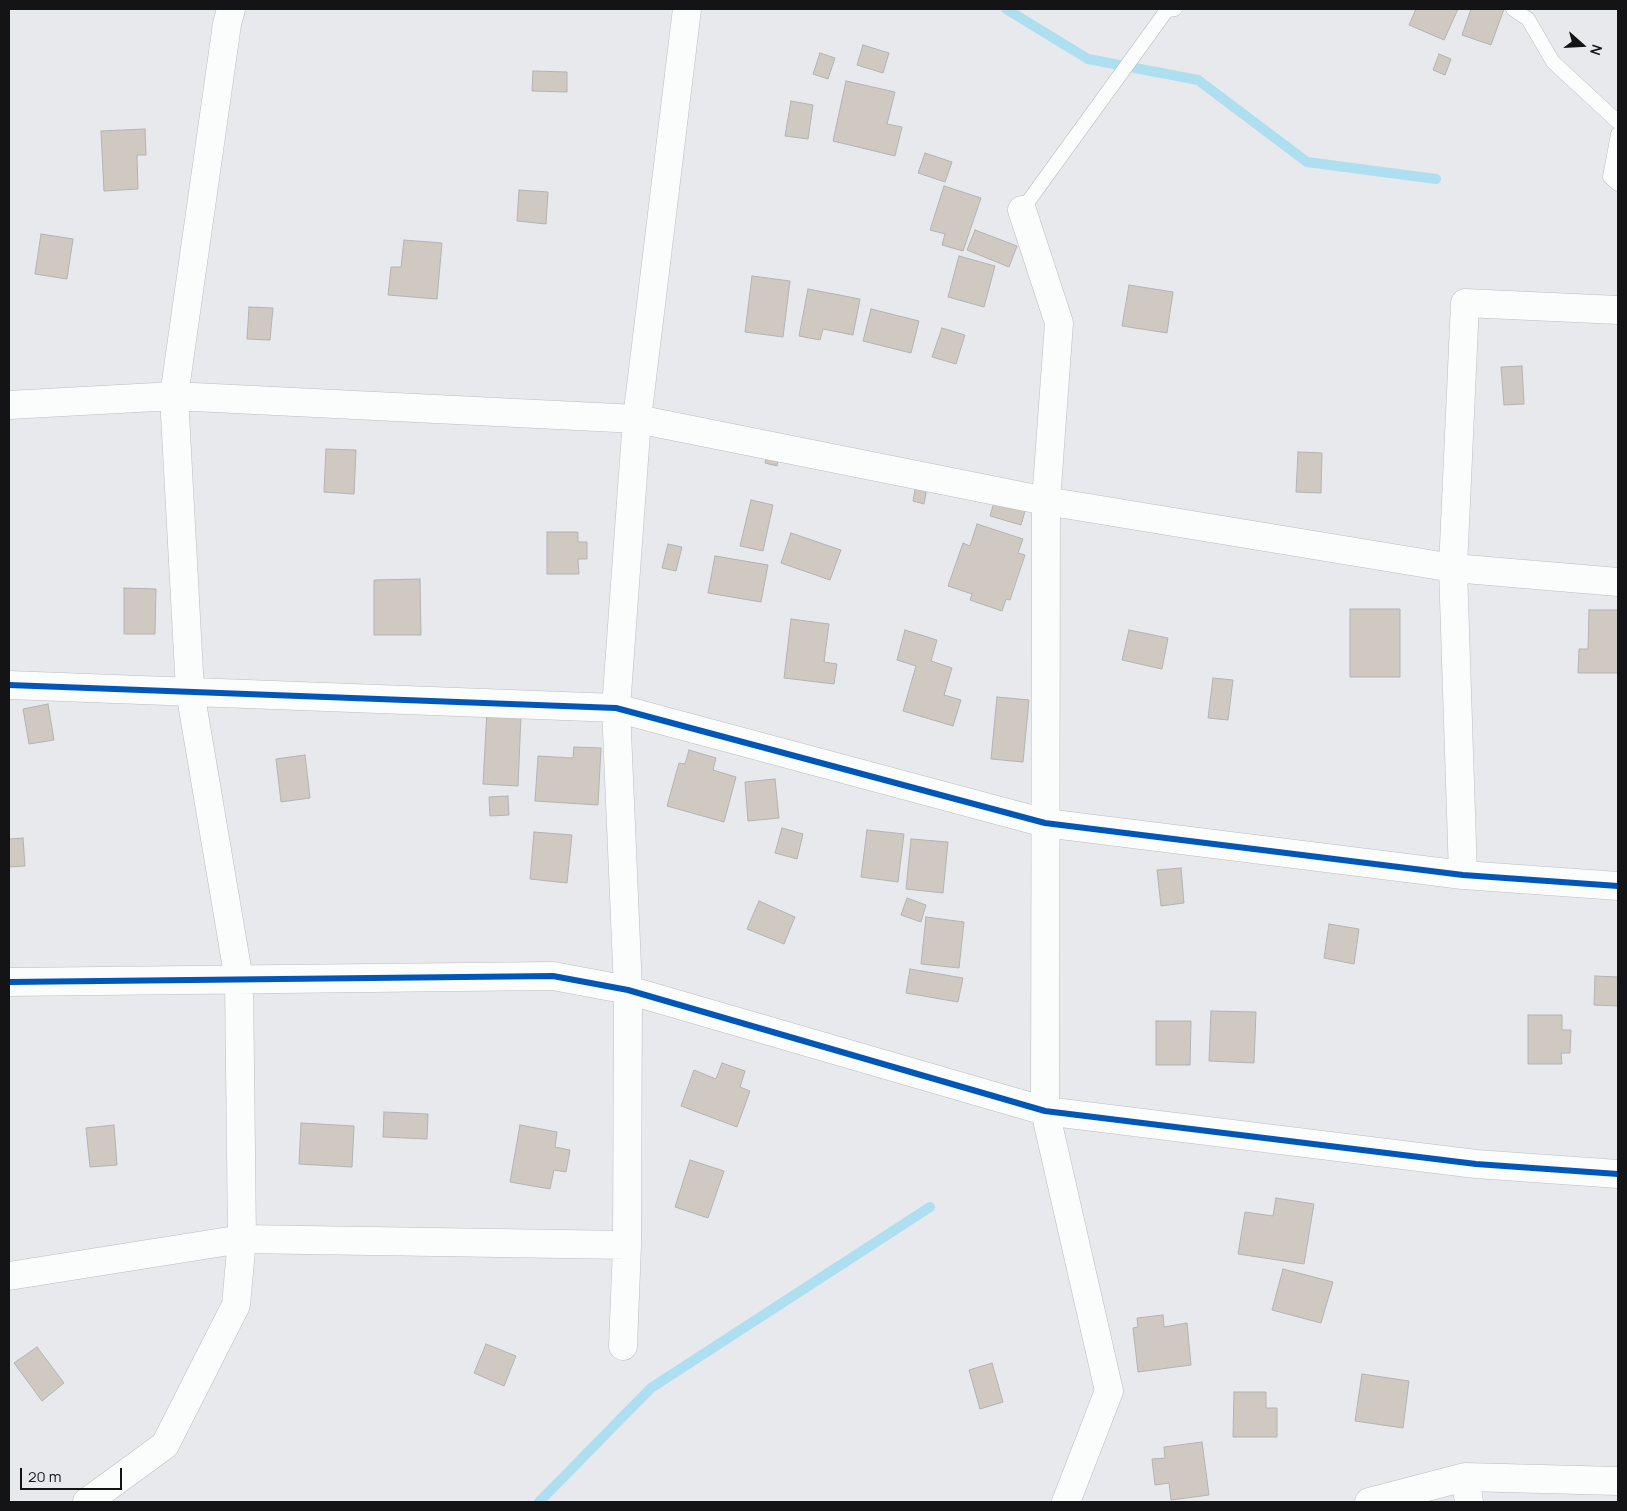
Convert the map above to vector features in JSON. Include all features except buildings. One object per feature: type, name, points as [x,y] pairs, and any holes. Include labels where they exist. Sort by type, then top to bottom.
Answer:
[{"type":"street","points":[[87,1502],[165,1445],[236,1305],[242,1240],[239,980],[190,691],[174,396],[227,24],[231,9]]},
{"type":"street","points":[[623,1346],[627,1245],[628,990],[616,708],[637,419],[687,9]]},
{"type":"street","points":[[1022,210],[1058,323],[1046,502],[1046,1111],[1109,1391],[1066,1502]]},
{"type":"street","points":[[1463,875],[1452,568],[1465,303],[1618,310]]},
{"type":"street","points":[[9,405],[174,396],[637,419],[1046,502],[1452,568],[1618,582]]},
{"type":"street","points":[[9,685],[616,708],[1045,823],[1463,875],[1618,886]]},
{"type":"street","points":[[9,982],[553,976],[628,990],[1046,1111],[1476,1164],[1618,1174]]},
{"type":"street","points":[[9,1276],[242,1240],[627,1245]]},
{"type":"street","points":[[1369,1502],[1467,1490],[1618,1481]]},
{"type":"lane","points":[[1022,210],[1167,10],[1175,9]]},
{"type":"lane","points":[[1513,9],[1528,19],[1553,62],[1618,122]]},
{"type":"lane","points":[[1618,134],[1610,177],[1618,184]]},
{"type":"waterway","points":[[1006,9],[1088,59],[1198,80],[1307,162],[1436,179]]},
{"type":"waterway","points":[[539,1502],[651,1388],[930,1207]]},
{"type":"cycle path","points":[[9,685],[616,708],[1045,823],[1463,875],[1618,886]]},
{"type":"cycle path","points":[[9,982],[553,976],[628,990],[1045,1111],[1476,1164],[1618,1174]]}]
